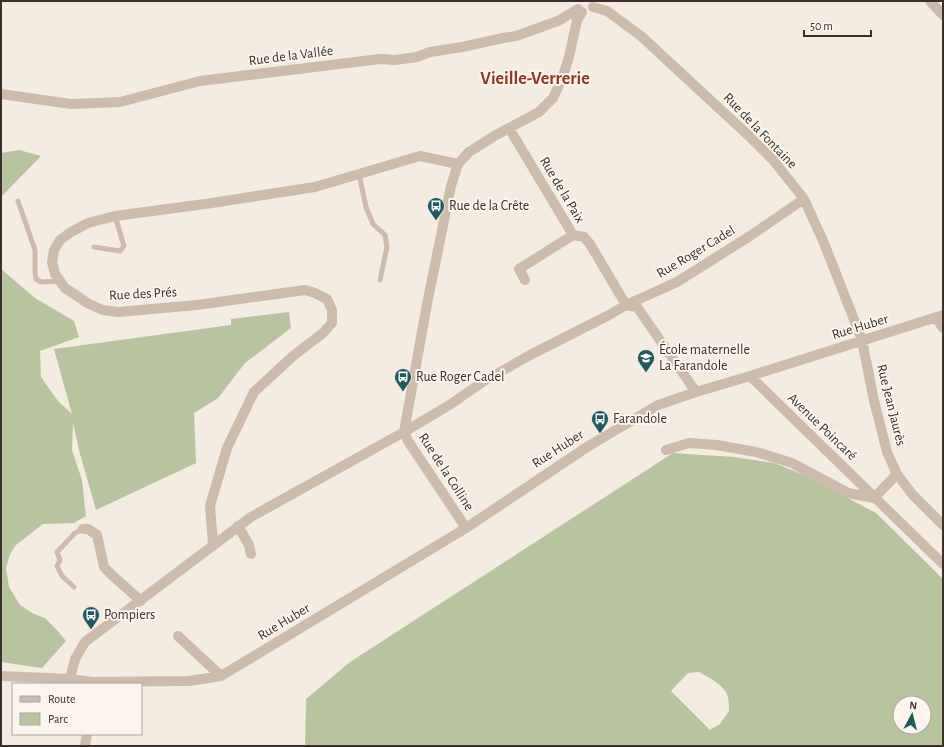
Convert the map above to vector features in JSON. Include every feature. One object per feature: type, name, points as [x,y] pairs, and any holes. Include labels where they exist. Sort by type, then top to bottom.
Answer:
[{"type":"street","points":[[930,1],[943,15]]},
{"type":"street","name":"Rue de la Fontaine","points":[[580,7],[587,13],[590,11],[592,4],[607,11],[641,36],[773,160],[804,199],[824,243],[862,340]]},
{"type":"street","points":[[404,432],[446,208],[458,164],[469,152],[538,112],[553,98],[563,76],[580,7]]},
{"type":"street","name":"Rue de la Vallée","points":[[1,94],[71,104],[120,102],[200,81],[418,57],[430,52],[516,36],[558,21],[580,7]]},
{"type":"street","name":"Rue de la Paix","points":[[509,128],[573,235],[584,237],[590,244],[626,305]]},
{"type":"street","name":"Rue des Prés","points":[[213,544],[210,506],[227,448],[254,392],[293,356],[323,333],[332,323],[332,310],[327,299],[315,293],[304,290],[197,305],[118,312],[103,310],[89,304],[65,288],[55,274],[52,262],[54,250],[60,240],[70,232],[88,224],[115,216],[315,187],[420,156],[458,164]]},
{"type":"street","name":"Rue Roger Cadel","points":[[70,679],[75,659],[86,642],[213,544],[251,517],[404,432],[451,404],[484,380],[626,305],[677,282],[750,236],[804,199]]},
{"type":"street","points":[[525,280],[519,268],[573,235]]},
{"type":"street","points":[[626,305],[638,307],[696,392]]},
{"type":"street","points":[[939,317],[943,328]]},
{"type":"street","name":"Rue Huber","points":[[1,676],[70,679],[92,683],[189,681],[221,676],[466,528],[587,446],[658,405],[939,317]]},
{"type":"street","name":"Rue Jean Jaurès","points":[[862,340],[874,401],[887,452],[897,474]]},
{"type":"street","name":"Avenue Poincaré","points":[[750,376],[943,564]]},
{"type":"street","name":"Rue de la Colline","points":[[404,432],[408,441],[466,528]]},
{"type":"street","points":[[666,450],[689,443],[717,445],[756,452],[792,463],[848,493],[874,498],[897,474],[912,494],[943,525]]},
{"type":"street","points":[[238,526],[249,545],[251,554]]},
{"type":"street","points":[[83,529],[88,529],[97,535],[104,567],[140,601]]},
{"type":"street","points":[[178,636],[221,676]]},
{"type":"street","points":[[86,746],[87,735]]},
{"type":"lane","points":[[359,174],[366,207],[373,224],[385,235],[387,247],[380,280]]},
{"type":"lane","points":[[18,201],[35,250],[36,279],[41,282],[60,281]]},
{"type":"lane","points":[[94,246],[120,251],[124,246],[115,216]]},
{"type":"lane","points":[[74,586],[62,576],[57,566],[60,560],[57,552],[75,533],[83,529]]},
{"type":"green space","points":[[19,150],[41,156],[1,197],[1,153]]},
{"type":"green space","points":[[1,269],[35,298],[74,321],[79,337],[40,351],[41,377],[58,401],[72,414],[54,349],[231,325],[231,319],[289,312],[291,328],[245,363],[218,398],[194,413],[196,463],[96,510],[73,423],[72,450],[82,480],[86,516],[74,523],[43,524],[16,545],[10,554],[6,568],[9,587],[20,605],[34,614],[45,618],[66,641],[42,668],[1,662]]},
{"type":"green space","points":[[673,453],[734,457],[774,463],[804,475],[876,513],[943,579],[943,746],[305,746],[306,699],[350,662]],"holes":[[[699,672],[714,680],[726,692],[729,711],[720,724],[710,730],[671,691],[688,673]]]},
{"type":"place","name":"Rue de la Crête","points":[[436,221]]},
{"type":"place","name":"École maternelle La Farandole","points":[[646,373]]},
{"type":"place","name":"Rue Roger Cadel","points":[[403,392]]},
{"type":"place","name":"Farandole","points":[[600,434]]},
{"type":"place","name":"Pompiers","points":[[91,630]]},
{"type":"district","name":"Vieille-Verrerie","points":[[535,79]]}]
